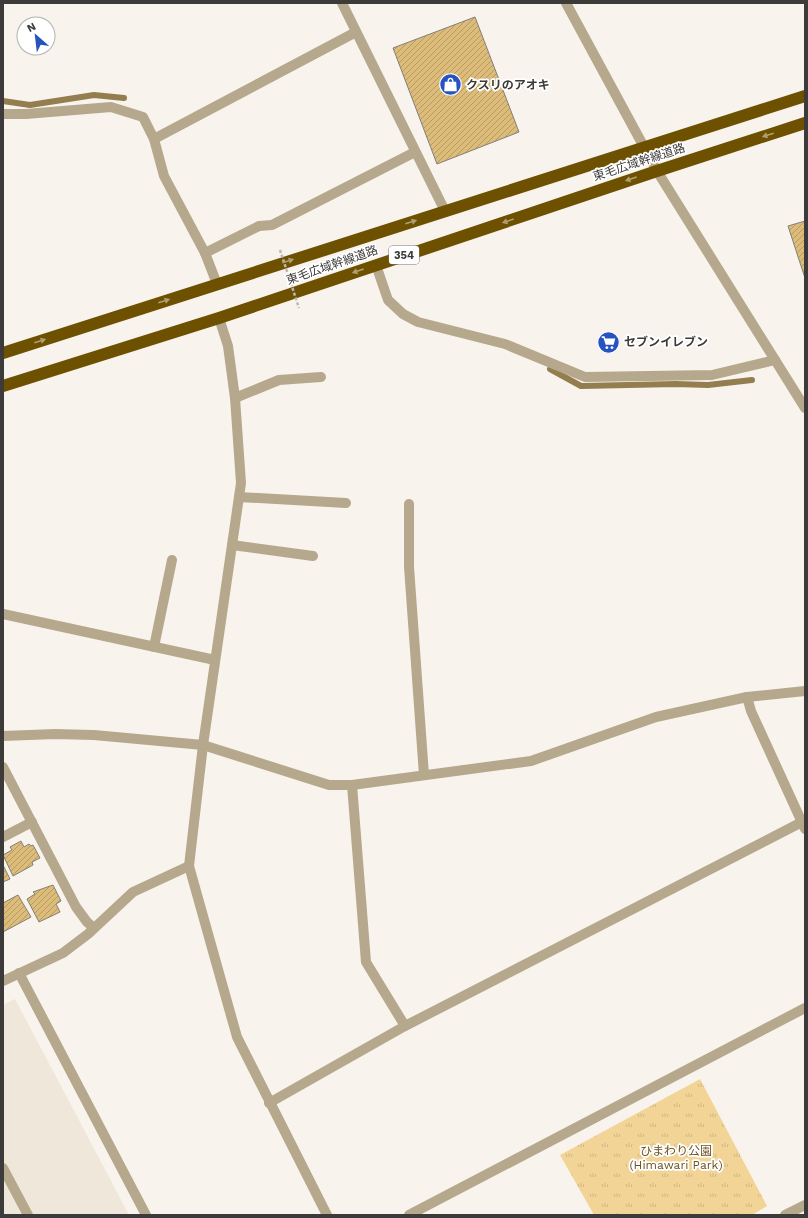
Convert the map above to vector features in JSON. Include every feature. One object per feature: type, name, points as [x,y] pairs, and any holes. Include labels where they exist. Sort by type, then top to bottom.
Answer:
[{"type":"highway","name":"東毛広域幹線道路","points":[[3,353],[805,96]]},
{"type":"highway","name":"東毛広域幹線道路","points":[[3,386],[219,318],[657,170],[805,123]]},
{"type":"street","points":[[342,3],[445,211]]},
{"type":"street","points":[[566,3],[644,148],[805,408]]},
{"type":"street","points":[[154,139],[356,32]]},
{"type":"street","points":[[3,114],[26,114],[111,107],[143,117],[154,139],[169,187],[205,253],[217,284]]},
{"type":"street","points":[[205,253],[258,226],[272,225],[415,152]]},
{"type":"street","points":[[376,265],[388,300],[403,314],[418,322],[505,344],[585,377],[712,375],[775,360]]},
{"type":"street","points":[[219,318],[228,346],[235,398],[241,483],[203,745],[189,866],[237,1037],[327,1215]]},
{"type":"street","points":[[235,398],[279,380],[321,377]]},
{"type":"street","points":[[239,497],[346,503]]},
{"type":"street","points":[[409,504],[409,567],[424,775]]},
{"type":"street","points":[[232,545],[313,556]]},
{"type":"street","points":[[154,647],[172,560]]},
{"type":"street","points":[[3,614],[215,660]]},
{"type":"street","points":[[3,736],[55,734],[94,735],[203,745],[330,785],[352,785],[531,761],[656,717],[747,697],[805,691]]},
{"type":"street","points":[[269,1102],[405,1026],[803,825],[751,711],[747,697]]},
{"type":"street","points":[[3,766],[76,907],[87,922],[94,928]]},
{"type":"street","points":[[352,785],[366,962],[405,1026]]},
{"type":"street","points":[[3,837],[32,822]]},
{"type":"street","points":[[3,981],[63,953],[94,928],[132,892],[189,866]]},
{"type":"street","points":[[19,973],[146,1215]]},
{"type":"street","points":[[409,1215],[805,1008]]},
{"type":"street","points":[[3,1168],[28,1215]]},
{"type":"street","points":[[788,1214],[805,1205]]},
{"type":"path","points":[[280,250],[299,308]]},
{"type":"shaded area","points":[[15,999],[129,1215],[3,1215],[3,1005]]},
{"type":"green space","name":"ひまわり公園 (Himawari Park)","points":[[700,1079],[767,1206],[752,1215],[594,1215],[560,1155]]},
{"type":"building","points":[[475,17],[519,132],[437,164],[393,48]]},
{"type":"building","points":[[805,221],[805,278],[788,226]]},
{"type":"building","points":[[21,841],[24,847],[29,844],[31,846],[33,845],[40,858],[32,862],[33,865],[13,876],[3,855],[12,850],[10,847]]},
{"type":"building","points":[[3,865],[10,879],[3,882]]},
{"type":"building","points":[[53,885],[61,901],[56,904],[60,912],[39,922],[27,899],[35,894],[33,892]]},
{"type":"building","points":[[18,895],[31,917],[3,932],[3,903]]},
{"type":"waterway","points":[[3,101],[30,105],[94,95],[124,98]]},
{"type":"waterway","points":[[550,369],[581,386],[676,384],[708,385],[752,380]]},
{"type":"place","name":"クスリのアオキ","points":[[451,85]]},
{"type":"place","name":"セブンイレブン","points":[[608,342]]}]
